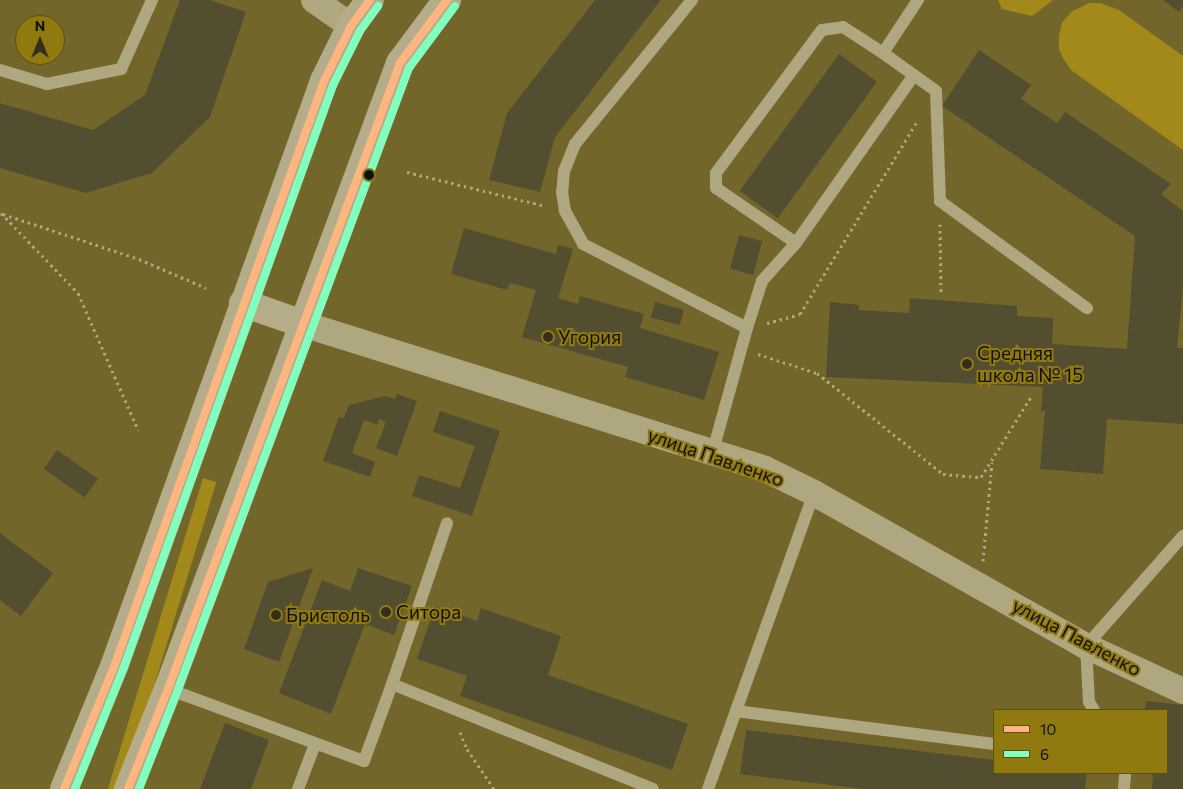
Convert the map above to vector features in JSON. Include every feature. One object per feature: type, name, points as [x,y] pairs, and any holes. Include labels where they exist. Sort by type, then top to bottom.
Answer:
[{"type":"main road","points":[[64,789],[115,664],[324,81],[351,26],[370,0]]},
{"type":"main road","points":[[128,789],[168,689],[400,63],[447,0]]},
{"type":"main road","points":[[243,303],[303,324]]},
{"type":"street","points":[[314,0],[351,26]]},
{"type":"street","name":"улица Павленко","points":[[303,324],[712,454],[765,469],[814,493],[1086,646],[1183,691]]},
{"type":"lane","points":[[0,70],[47,84],[120,69],[152,0]]},
{"type":"lane","points":[[692,0],[575,144],[564,171],[562,192],[565,211],[582,244],[748,328]]},
{"type":"lane","points":[[883,53],[918,0]]},
{"type":"lane","points":[[796,243],[716,188],[716,173],[822,30],[843,27],[936,91],[940,201],[1087,308]]},
{"type":"lane","points":[[712,454],[741,348],[762,281],[796,243],[914,75]]},
{"type":"lane","points":[[708,789],[814,493]]},
{"type":"lane","points":[[168,689],[364,761],[447,523]]},
{"type":"lane","points":[[1093,709],[1089,702],[1086,646],[1183,536]]},
{"type":"lane","points":[[392,684],[653,789]]},
{"type":"lane","points":[[736,711],[993,744]]},
{"type":"lane","points":[[298,789],[315,744]]},
{"type":"lane","points":[[1124,789],[1125,774]]},
{"type":"path","points":[[748,328],[800,314],[936,91]]},
{"type":"path","points":[[407,172],[565,211]]},
{"type":"path","points":[[940,201],[941,292]]},
{"type":"path","points":[[0,213],[139,259],[206,288]]},
{"type":"path","points":[[0,213],[78,293],[138,430]]},
{"type":"path","points":[[741,348],[817,373],[943,474],[981,477],[1031,397]]},
{"type":"path","points":[[981,586],[992,462]]},
{"type":"path","points":[[448,707],[467,749],[494,789]]},
{"type":"shaded area","points":[[998,0],[1053,0],[1032,16],[1002,9]]},
{"type":"shaded area","points":[[1089,3],[1100,3],[1119,10],[1183,56],[1183,150],[1071,70],[1063,58],[1059,49],[1059,35],[1062,23],[1071,12]]},
{"type":"shaded area","points":[[203,478],[216,482],[123,789],[108,789]]},
{"type":"building","points":[[180,0],[210,0],[246,12],[210,117],[152,173],[86,193],[0,168],[0,103],[93,130],[145,95]]},
{"type":"building","points":[[595,0],[661,0],[555,137],[540,192],[489,180],[507,113]]},
{"type":"building","points":[[1163,0],[1183,0],[1183,6],[1179,12]]},
{"type":"building","points":[[979,50],[1031,85],[1021,99],[1057,123],[1065,112],[1171,184],[1161,194],[1183,211],[1183,288],[1177,348],[1183,348],[1183,424],[1107,419],[1103,474],[1040,469],[1045,411],[1041,411],[1043,387],[826,377],[830,302],[859,305],[859,310],[909,313],[910,298],[1017,306],[1017,316],[1053,318],[1052,344],[1127,349],[1135,236],[942,106]]},
{"type":"building","points":[[839,54],[877,82],[778,218],[740,191]]},
{"type":"building","points":[[464,228],[556,254],[558,245],[573,249],[558,298],[578,304],[580,296],[644,314],[640,328],[719,352],[704,400],[625,377],[628,367],[522,337],[536,290],[510,283],[507,290],[451,274]]},
{"type":"building","points":[[739,235],[762,241],[753,275],[730,269]]},
{"type":"building","points":[[655,302],[684,310],[680,325],[651,317]]},
{"type":"building","points":[[397,394],[417,401],[397,456],[376,448],[386,422],[379,419],[377,425],[364,420],[352,453],[375,462],[370,477],[323,461],[339,417],[344,418],[349,405],[385,396],[395,399]]},
{"type":"building","points":[[440,411],[500,431],[472,516],[412,496],[419,475],[460,488],[475,446],[433,432]]},
{"type":"building","points":[[57,450],[98,479],[85,498],[44,469]]},
{"type":"building","points":[[0,533],[53,573],[21,616],[0,600]]},
{"type":"building","name":"Бристоль","points":[[313,568],[279,662],[244,649],[268,582]]},
{"type":"building","points":[[358,568],[412,586],[394,635],[365,624],[331,714],[279,693],[322,580],[350,591]]},
{"type":"building","points":[[435,606],[477,621],[481,608],[561,636],[548,675],[688,724],[672,770],[460,696],[467,676],[417,659]]},
{"type":"building","points":[[1146,701],[1183,705],[1183,789],[1152,789],[1153,774],[1168,774],[1168,709],[1145,709]]},
{"type":"building","points":[[225,723],[269,740],[251,789],[200,789]]},
{"type":"building","points":[[746,730],[993,760],[993,774],[1087,774],[1085,789],[864,789],[740,774]]},
{"type":"transit line","name":"10","points":[[64,789],[115,664],[324,81],[351,26],[370,0]]},
{"type":"transit line","name":"10","points":[[128,789],[168,689],[400,63],[447,0]]},
{"type":"transit line","name":"6","points":[[75,789],[124,667],[333,85],[360,31],[378,6]]},
{"type":"transit line","name":"6","points":[[139,789],[177,692],[409,68],[455,6]]},
{"type":"place","name":"Угория","points":[[548,337]]},
{"type":"place","name":"Средняя школа № 15","points":[[967,364]]},
{"type":"place","name":"Ситора","points":[[386,612]]},
{"type":"place","name":"Бристоль","points":[[276,615]]}]
